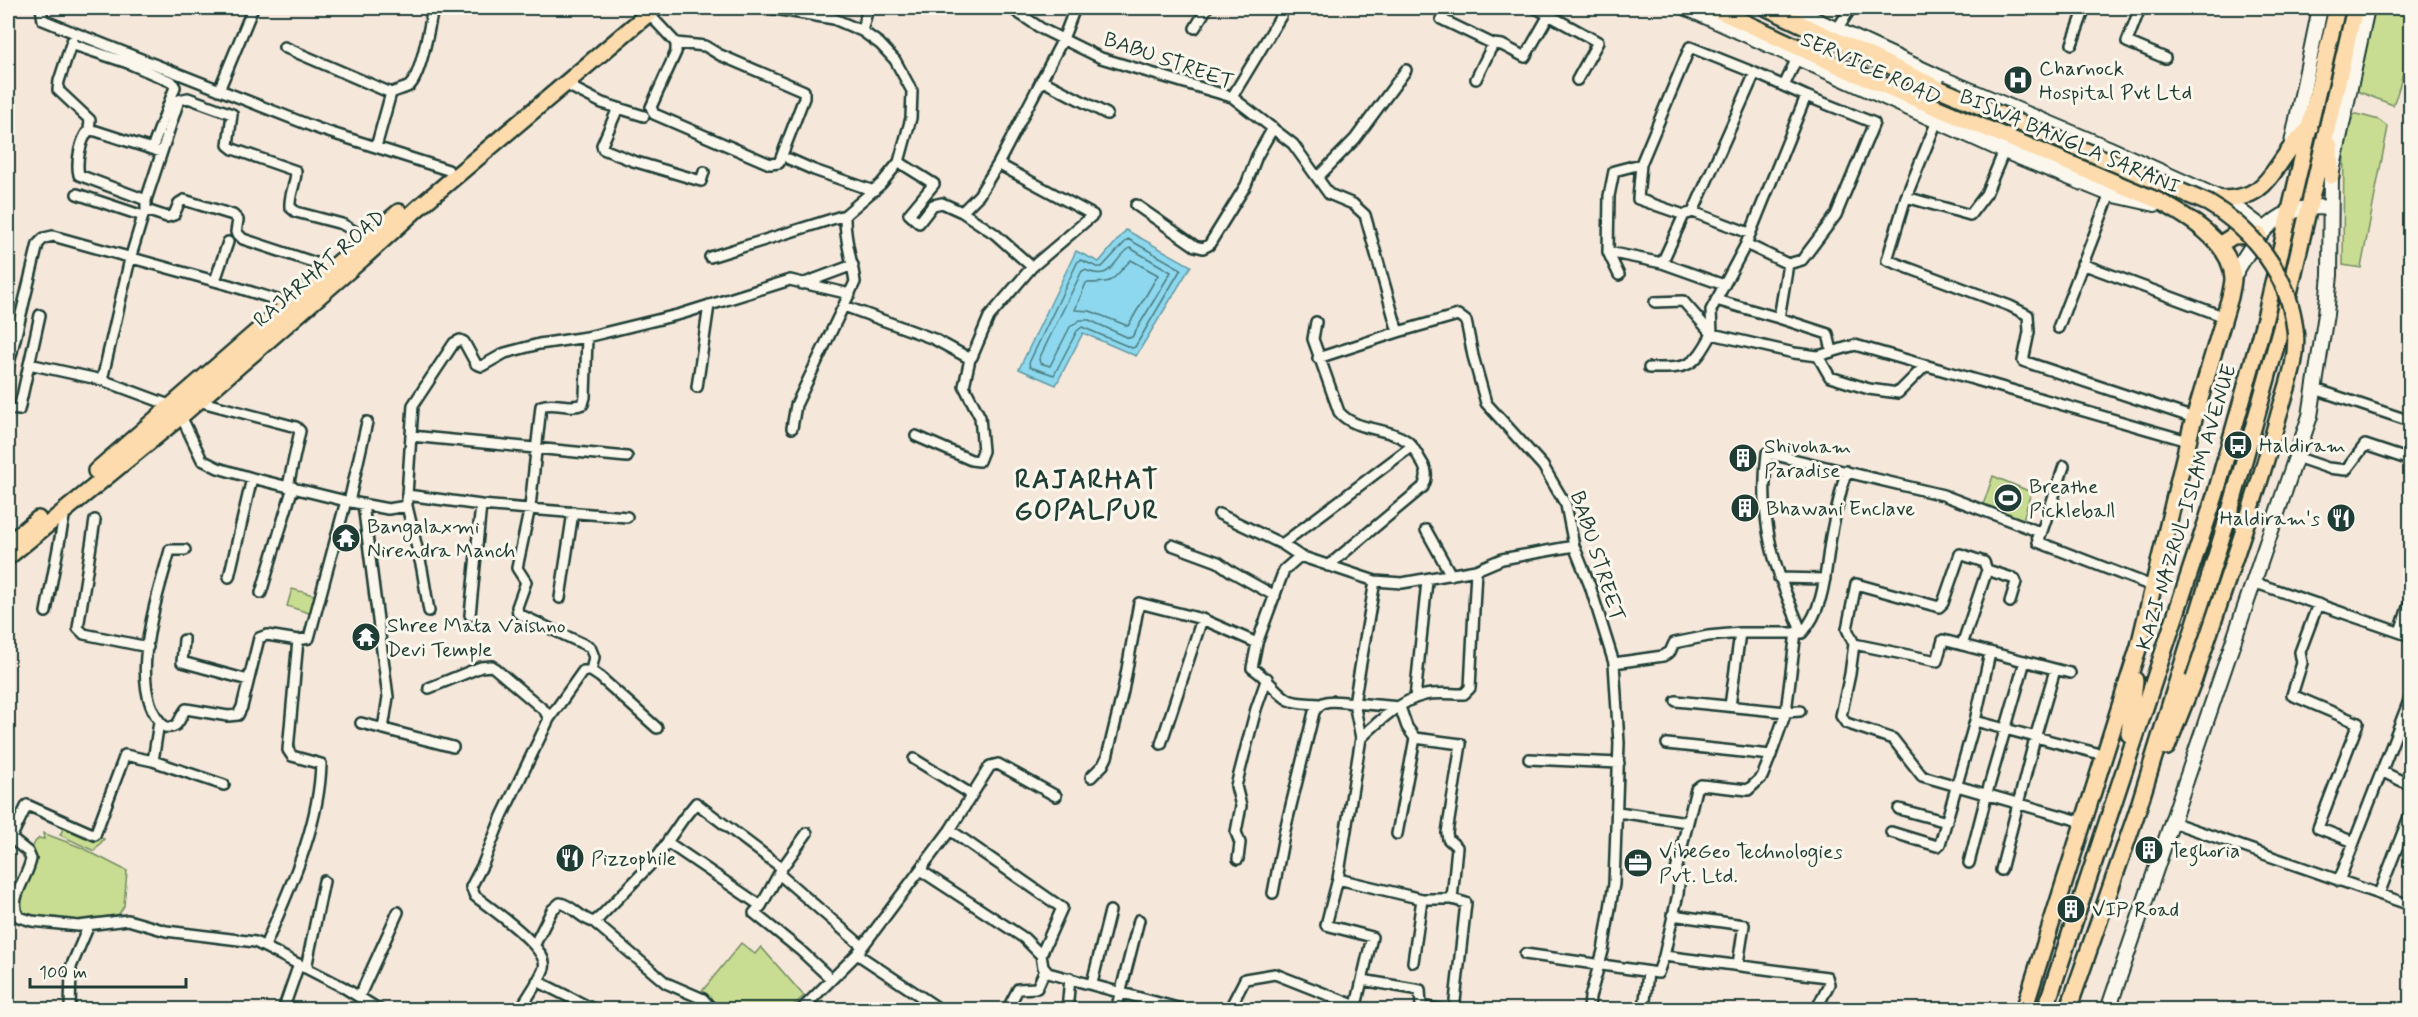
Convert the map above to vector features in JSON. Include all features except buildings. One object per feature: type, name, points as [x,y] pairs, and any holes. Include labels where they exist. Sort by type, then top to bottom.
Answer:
[{"type":"main road","name":"BISWA BANGLA SARANI","points":[[1713,8],[1852,72],[2091,171],[2175,209],[2202,229],[2218,245],[2227,259],[2233,277]]},
{"type":"main road","points":[[1767,8],[1901,65],[1940,90],[2208,203],[2230,218],[2252,238],[2271,261],[2283,285],[2296,330],[2295,356],[2263,471],[2194,679],[2174,732],[2137,812],[2067,1010]]},
{"type":"main road","name":"KAZI NAZRUL ISLAM AVENUE","points":[[2045,1010],[2215,496],[2253,366],[2337,8]]},
{"type":"main road","name":"KAZI NAZRUL ISLAM AVENUE","points":[[2137,812],[2232,504],[2282,328],[2355,8]]},
{"type":"main road","name":"RAJARHAT ROAD","points":[[8,544],[176,411],[198,401],[362,260],[418,208],[565,84],[648,9]]},
{"type":"main road","name":"RAJARHAT ROAD","points":[[8,557],[66,509],[176,411],[290,304],[448,170],[648,9]]},
{"type":"main road","points":[[2329,125],[2331,176]]},
{"type":"main road","points":[[2221,199],[2236,199],[2259,189],[2310,128]]},
{"type":"main road","points":[[2218,245],[2233,236],[2261,232]]},
{"type":"main road","points":[[2024,1010],[2139,646],[2188,441],[2225,317],[2233,277]]},
{"type":"main road","points":[[2126,764],[2139,646]]},
{"type":"street","points":[[41,8],[43,20],[75,33],[319,129],[448,170]]},
{"type":"street","points":[[219,90],[253,8]]},
{"type":"street","points":[[284,47],[391,93],[413,82],[421,62],[434,8]]},
{"type":"street","points":[[710,257],[845,215],[874,191],[899,162],[911,118],[912,91],[906,77],[880,44],[862,31],[834,19],[769,8]]},
{"type":"street","points":[[862,31],[868,8]]},
{"type":"street","name":"BABU STREET","points":[[1011,8],[1042,29],[1101,58],[1232,97],[1293,144],[1329,194],[1353,204],[1365,215],[1398,332],[1458,315],[1464,317],[1486,403],[1544,466],[1566,505],[1575,546],[1614,663],[1619,763],[1614,884],[1603,951],[1598,963],[1588,1010]]},
{"type":"street","points":[[962,212],[979,195],[998,164],[1063,39],[1075,8]]},
{"type":"street","points":[[1195,28],[1207,8]]},
{"type":"street","points":[[1447,8],[1441,19],[1525,57],[1550,15]]},
{"type":"street","points":[[1536,8],[1598,42],[1577,81]]},
{"type":"street","name":"SERVICE ROAD","points":[[1687,8],[2004,151],[2110,194],[2175,209]]},
{"type":"street","name":"SERVICE ROAD","points":[[1790,8],[1837,29],[1901,65],[2221,199],[2241,209],[2261,232]]},
{"type":"street","points":[[1837,29],[1851,8]]},
{"type":"street","points":[[2072,44],[2085,8]]},
{"type":"street","points":[[2140,8],[2127,42],[2165,58]]},
{"type":"street","points":[[2291,148],[2320,8]]},
{"type":"street","points":[[2108,1010],[2310,416],[2330,274],[2331,176],[2367,8]]},
{"type":"street","points":[[648,9],[676,43],[676,52],[651,107],[654,114],[770,164],[779,163],[804,98],[804,91],[720,55],[705,46],[676,43]]},
{"type":"street","points":[[1232,97],[1281,16]]},
{"type":"street","points":[[75,33],[58,81],[58,90],[90,120],[77,167],[79,175],[146,200]]},
{"type":"street","points":[[71,44],[128,63],[172,82],[175,87],[156,151],[146,210],[167,218],[174,215],[179,202],[184,200],[233,215],[238,220],[236,232],[243,238],[334,269]]},
{"type":"street","points":[[1476,80],[1493,44]]},
{"type":"street","points":[[1746,244],[1788,264],[1802,260],[1836,215],[1874,123],[1690,47],[1641,164],[1638,199],[1749,233]]},
{"type":"street","points":[[1784,86],[1797,58]]},
{"type":"street","points":[[1318,177],[1355,139],[1406,70]]},
{"type":"street","points":[[1662,263],[1755,73]]},
{"type":"street","points":[[1041,80],[1107,114]]},
{"type":"street","points":[[565,84],[580,93],[644,116]]},
{"type":"street","points":[[376,147],[391,93]]},
{"type":"street","points":[[1649,368],[1673,368],[1692,364],[1701,354],[1712,334],[1712,310],[1716,300],[1746,244],[1806,96]]},
{"type":"street","points":[[156,151],[179,100],[188,98],[232,114],[228,145],[233,149],[296,171],[296,180],[289,198],[290,207],[296,212],[342,224],[368,238]]},
{"type":"street","points":[[618,108],[602,145],[603,148],[633,161],[701,181],[704,172]]},
{"type":"street","points":[[1937,121],[1906,197],[1887,260],[2010,306],[2028,315],[2029,332],[2024,362],[2194,418]]},
{"type":"street","points":[[1136,205],[1194,246],[1203,248],[1209,245],[1246,185],[1257,156],[1273,128]]},
{"type":"street","points":[[88,130],[156,151]]},
{"type":"street","points":[[1906,197],[1970,215],[1986,194],[2004,151]]},
{"type":"street","points":[[789,159],[874,191]]},
{"type":"street","points":[[899,162],[934,184],[909,214],[919,223],[933,205],[942,203],[962,212],[995,234],[1032,267]]},
{"type":"street","points":[[916,436],[971,460],[981,459],[983,451],[980,417],[964,386],[970,359],[989,317],[1032,267],[1093,214],[998,164]]},
{"type":"street","points":[[1619,275],[1608,252],[1609,196],[1614,171],[1641,164]]},
{"type":"street","points":[[77,194],[143,216],[130,259],[102,380]]},
{"type":"street","points":[[2058,327],[2110,194]]},
{"type":"street","points":[[2233,277],[2261,232],[2290,212],[2311,206],[2330,208]]},
{"type":"street","points":[[792,428],[800,397],[855,282],[853,266],[847,249],[845,215]]},
{"type":"street","points":[[8,368],[38,244],[44,238],[52,236],[290,304]]},
{"type":"street","points":[[215,281],[228,242]]},
{"type":"street","points":[[1608,252],[1662,263],[1724,285]]},
{"type":"street","points":[[1779,318],[1788,264]]},
{"type":"street","points":[[2082,264],[2225,317]]},
{"type":"street","points":[[802,284],[853,266]]},
{"type":"street","points":[[429,611],[422,568],[407,506],[413,405],[454,343],[460,340],[464,342],[476,364],[482,366],[505,353],[539,344],[587,337],[709,305],[790,280],[850,294]]},
{"type":"street","points":[[1716,300],[1828,334],[1832,351]]},
{"type":"street","points":[[1655,302],[1683,301],[1712,334],[1794,353],[1818,356],[1855,345],[2188,441]]},
{"type":"street","points":[[697,387],[709,305]]},
{"type":"street","points":[[844,306],[934,339],[970,359]]},
{"type":"street","points":[[8,408],[19,410],[40,315]]},
{"type":"street","points":[[1316,322],[1313,339],[1339,412],[1347,421],[1396,435],[1412,446],[1425,467],[1427,475],[1423,487],[1328,566]]},
{"type":"street","points":[[1318,358],[1398,332]]},
{"type":"street","points":[[587,337],[583,404],[576,407],[547,404],[542,406],[530,507],[517,568],[526,582],[518,613],[590,647],[594,657],[591,671]]},
{"type":"street","points":[[1818,356],[1830,376],[1869,388],[1898,393],[1926,365]]},
{"type":"street","points":[[29,364],[102,380],[176,411],[202,460],[218,468],[347,501],[387,509],[407,506]]},
{"type":"street","points":[[2315,389],[2410,421]]},
{"type":"street","points":[[198,401],[300,430],[290,486],[261,593]]},
{"type":"street","points":[[185,550],[170,550],[152,619],[148,647],[147,695],[159,722],[165,727],[172,728],[178,725],[186,709],[228,716],[238,715],[259,638],[267,635],[298,640],[309,638],[366,422]]},
{"type":"street","points":[[411,436],[627,457]]},
{"type":"street","points":[[2296,457],[2328,468],[2346,470],[2365,445],[2410,460]]},
{"type":"street","points":[[1282,544],[1412,446]]},
{"type":"street","points":[[1525,954],[1658,973],[1664,956],[1679,883],[1676,871],[1696,789],[1701,785],[1748,790],[1762,777],[1786,712],[1799,633],[1771,555],[1763,493],[1767,453],[1943,495],[2003,516],[2037,531],[2038,542]]},
{"type":"street","points":[[2038,542],[2064,466]]},
{"type":"street","points":[[1614,663],[1663,656],[1670,652],[1674,643],[1708,636],[1740,633],[1799,633],[1812,620],[1825,579],[1832,531],[1846,471]]},
{"type":"street","points":[[229,577],[252,478]]},
{"type":"street","points":[[407,495],[481,505],[530,507],[627,517]]},
{"type":"street","points":[[363,504],[388,697],[383,729]]},
{"type":"street","points":[[470,615],[481,505]]},
{"type":"street","points":[[45,612],[66,509]]},
{"type":"street","points":[[560,598],[573,512]]},
{"type":"street","points":[[1219,514],[1282,544],[1300,556],[1375,581],[1402,583],[1427,580],[1476,570],[1502,559],[1575,546]]},
{"type":"street","points":[[95,520],[78,615],[78,628],[84,634],[148,647]]},
{"type":"street","points":[[1426,530],[1451,575]]},
{"type":"street","points":[[2038,542],[2152,586]]},
{"type":"street","points":[[1172,545],[1218,562],[1232,573],[1275,596]]},
{"type":"street","points":[[1962,645],[1987,570],[1984,562],[1960,554],[1943,603],[1939,607],[1856,584],[1847,629],[1854,644],[1841,716],[1846,723],[1893,739],[1922,776],[2083,822]]},
{"type":"street","points":[[1300,556],[1284,570],[1257,643],[1252,668],[1267,678],[1272,686],[1291,701],[1318,704],[1324,701],[1400,707]]},
{"type":"street","points":[[1361,738],[1415,698],[1428,694],[1464,694],[1470,688],[1476,570]]},
{"type":"street","points":[[1987,570],[2015,579],[2010,602]]},
{"type":"street","points":[[1779,578],[1825,579]]},
{"type":"street","points":[[1415,698],[1427,580]]},
{"type":"street","points":[[1229,1010],[1245,980],[1275,974],[1356,1006],[1372,937],[1326,925],[1338,879],[1361,738],[1354,703],[1375,581]]},
{"type":"street","points":[[2253,582],[2410,636]]},
{"type":"street","points":[[2400,632],[2410,600]]},
{"type":"street","points":[[1091,777],[1107,758],[1123,691],[1139,603],[1202,619],[1257,643]]},
{"type":"street","points":[[2318,604],[2300,652],[2302,663],[2292,695],[2358,723],[2318,828],[2354,842]]},
{"type":"street","points":[[1161,744],[1202,619]]},
{"type":"street","points":[[1730,706],[1740,633]]},
{"type":"street","points":[[184,640],[182,662],[248,680]]},
{"type":"street","points":[[265,946],[308,839],[321,776],[321,764],[292,756],[288,750],[298,640]]},
{"type":"street","points":[[1854,644],[1937,661],[1943,640],[2070,674]]},
{"type":"street","points":[[1891,832],[1938,845],[1947,822],[1975,721],[1990,653]]},
{"type":"street","points":[[1969,863],[1986,793],[2025,661]]},
{"type":"street","points":[[429,688],[481,667],[492,666],[545,711],[549,719]]},
{"type":"street","points":[[2001,870],[2055,670]]},
{"type":"street","points":[[520,1010],[545,967],[543,956],[535,944],[475,896],[471,887],[549,719],[578,674],[591,671],[600,676],[657,728]]},
{"type":"street","points":[[1238,859],[1240,843],[1236,832],[1241,806],[1236,786],[1256,709],[1267,678]]},
{"type":"street","points":[[2339,881],[2410,698]]},
{"type":"street","points":[[1676,701],[1786,712],[1800,711]]},
{"type":"street","points":[[1273,893],[1285,830],[1314,712],[1318,704]]},
{"type":"street","points":[[1397,834],[1414,738],[1407,727],[1400,707]]},
{"type":"street","points":[[1975,721],[2104,755]]},
{"type":"street","points":[[153,761],[159,722]]},
{"type":"street","points":[[361,723],[453,747]]},
{"type":"street","points":[[1414,738],[1461,744],[1447,833],[1448,839],[1457,847],[1452,899]]},
{"type":"street","points":[[1667,744],[1771,755]]},
{"type":"street","points":[[32,921],[19,917],[14,903],[31,859],[28,852],[9,837],[27,805],[95,835],[125,755],[153,761],[224,785]]},
{"type":"street","points":[[914,759],[971,794]]},
{"type":"street","points":[[1529,759],[1619,763]]},
{"type":"street","points":[[801,1010],[859,950],[950,830],[990,766],[998,764],[1056,796]]},
{"type":"street","points":[[2383,772],[2410,785]]},
{"type":"street","points":[[594,922],[654,861],[696,803],[781,871],[859,950],[941,1010]]},
{"type":"street","points":[[1899,809],[1947,822]]},
{"type":"street","points":[[1618,812],[1687,822]]},
{"type":"street","points":[[2379,894],[2410,814]]},
{"type":"street","points":[[2172,822],[2410,905]]},
{"type":"street","points":[[950,830],[1062,908],[1041,955]]},
{"type":"street","points":[[807,833],[761,906],[754,913],[800,950],[831,979]]},
{"type":"street","points":[[667,842],[761,906]]},
{"type":"street","points":[[920,870],[1024,938],[1041,955],[1045,970],[1038,988],[1018,989],[1007,1010]]},
{"type":"street","points":[[1338,879],[1422,898],[1452,899],[1466,903],[1454,1010]]},
{"type":"street","points":[[283,1010],[303,966],[324,881]]},
{"type":"street","points":[[1413,962],[1422,898]]},
{"type":"street","points":[[535,944],[552,910],[560,903],[568,904],[585,920],[594,922],[666,983],[703,999],[713,1010]]},
{"type":"street","points":[[1092,983],[1110,911]]},
{"type":"street","points":[[359,997],[398,912]]},
{"type":"street","points":[[1672,915],[1744,925],[1738,964]]},
{"type":"street","points":[[8,918],[78,927],[128,920],[166,931],[255,942],[303,966],[380,1010]]},
{"type":"street","points":[[1116,1010],[1139,920]]},
{"type":"street","points":[[70,1010],[71,967],[89,925]]},
{"type":"street","points":[[1664,956],[1827,977],[1829,984],[1816,1010]]},
{"type":"street","points":[[1045,970],[1048,973],[1092,983],[1185,1010]]},
{"type":"street","points":[[1644,1010],[1648,972]]},
{"type":"street","points":[[1067,1010],[1070,978]]},
{"type":"street","points":[[1362,980],[1420,990],[1421,1006],[1444,1010]]},
{"type":"street","points":[[537,981],[595,1010]]},
{"type":"street","points":[[479,1010],[487,1010]]},
{"type":"green space","points":[[2372,8],[2410,8],[2406,57],[2393,105],[2357,91]]},
{"type":"green space","points":[[2357,114],[2379,120],[2388,127],[2361,268],[2343,265],[2344,135],[2348,116]]},
{"type":"green space","name":"Breathe Pickleball","points":[[1993,476],[2031,492],[2023,520],[1983,505]]},
{"type":"green space","points":[[292,589],[317,596],[312,614],[287,606]]},
{"type":"green space","points":[[66,823],[104,839],[94,851],[60,835]]},
{"type":"green space","points":[[43,833],[80,847],[127,871],[124,906],[119,914],[67,921],[40,918],[16,909],[12,894],[35,842],[39,838],[44,839]]},
{"type":"green space","points":[[741,943],[755,954],[761,947],[804,996],[789,1009],[713,1010],[699,995]]},
{"type":"water","points":[[1126,230],[1191,266],[1136,356],[1083,333],[1056,385],[1019,369],[1076,251],[1099,262]]},
{"type":"place","name":"Charnock Hospital Pvt Ltd","points":[[2018,80]]},
{"type":"place","name":"Haldiram","points":[[2238,445]]},
{"type":"place","name":"Shivoham Paradise","points":[[1743,458]]},
{"type":"place","name":"Breathe Pickleball","points":[[2008,498]]},
{"type":"place","name":"Bhawani Enclave","points":[[1745,508]]},
{"type":"place","name":"Haldiram's","points":[[2341,518]]},
{"type":"place","name":"Bangalaxmi Nirendra Manch","points":[[346,538]]},
{"type":"place","name":"Shree Mata Vaishno Devi Temple","points":[[366,637]]},
{"type":"place","name":"Teghoria","points":[[2149,850]]},
{"type":"place","name":"Pizzophile","points":[[570,858]]},
{"type":"place","name":"VibeGeo Technologies Pvt. Ltd.","points":[[1638,863]]},
{"type":"place","name":"VIP Road","points":[[2071,909]]},
{"type":"district","name":"RAJARHAT GOPALPUR","points":[[1087,494]]}]
